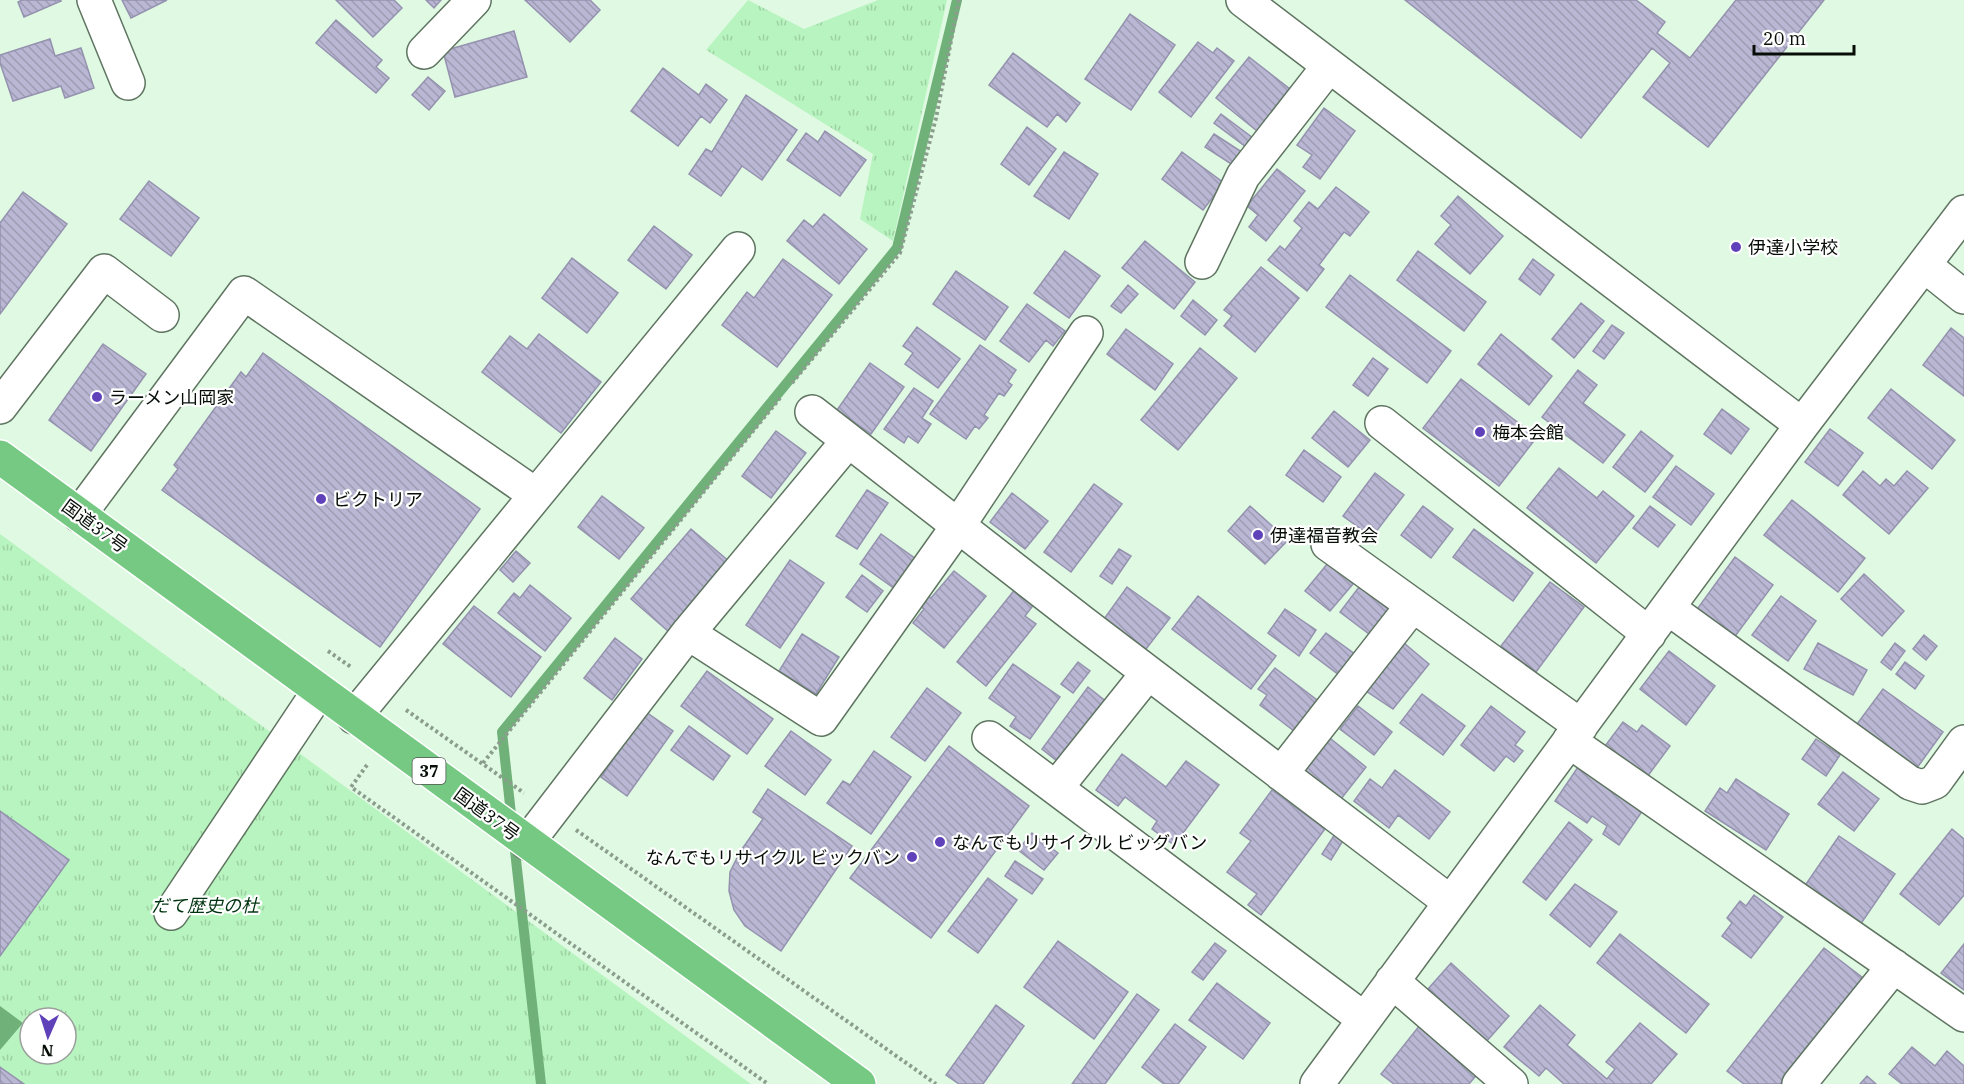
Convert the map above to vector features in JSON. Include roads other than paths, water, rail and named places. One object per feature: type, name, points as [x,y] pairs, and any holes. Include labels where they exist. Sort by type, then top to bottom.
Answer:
[{"type":"highway","name":"国道37号","points":[[0,457],[859,1084]]},
{"type":"street","points":[[94,0],[128,83]]},
{"type":"street","points":[[424,52],[474,0]]},
{"type":"street","points":[[1243,0],[1802,425]]},
{"type":"street","points":[[1202,262],[1243,176],[1329,66]]},
{"type":"street","points":[[1317,1084],[1802,425],[1964,212]]},
{"type":"street","points":[[354,717],[738,249]]},
{"type":"street","points":[[1924,265],[1964,297]]},
{"type":"street","points":[[0,407],[104,271],[162,315]]},
{"type":"street","points":[[79,515],[244,293],[536,495]]},
{"type":"street","points":[[688,633],[821,719],[958,526],[1086,333]]},
{"type":"street","points":[[812,412],[1148,673],[1450,902]]},
{"type":"street","points":[[1382,423],[1649,634]]},
{"type":"street","points":[[527,843],[688,633],[848,441]]},
{"type":"street","points":[[1328,544],[1413,605],[1575,734],[1894,966],[1964,1014]]},
{"type":"street","points":[[1281,774],[1413,605]]},
{"type":"street","points":[[1668,608],[1910,783],[1922,787],[1935,782],[1964,742]]},
{"type":"street","points":[[1056,788],[1148,673]]},
{"type":"street","points":[[171,913],[319,690]]},
{"type":"street","points":[[989,738],[1364,1019]]},
{"type":"street","points":[[1799,1084],[1894,966]]},
{"type":"street","points":[[1392,981],[1511,1084]]},
{"type":"waterway","points":[[512,823],[502,732],[897,248],[957,0]]},
{"type":"waterway","points":[[514,842],[541,1084]]},
{"type":"place","name":"伊達小学校","points":[[1736,247]]},
{"type":"place","name":"ラーメン山岡家","points":[[97,397]]},
{"type":"place","name":"梅本会館","points":[[1480,432]]},
{"type":"place","name":"ビクトリア","points":[[321,499]]},
{"type":"place","name":"伊達福音教会","points":[[1258,535]]},
{"type":"place","name":"なんでもリサイクル ビッグバン","points":[[940,842]]},
{"type":"place","name":"なんでもリサイクル ビックバン","points":[[912,857]]},
{"type":"park label","name":"だて歴史の杜","points":[[205,905]]}]
